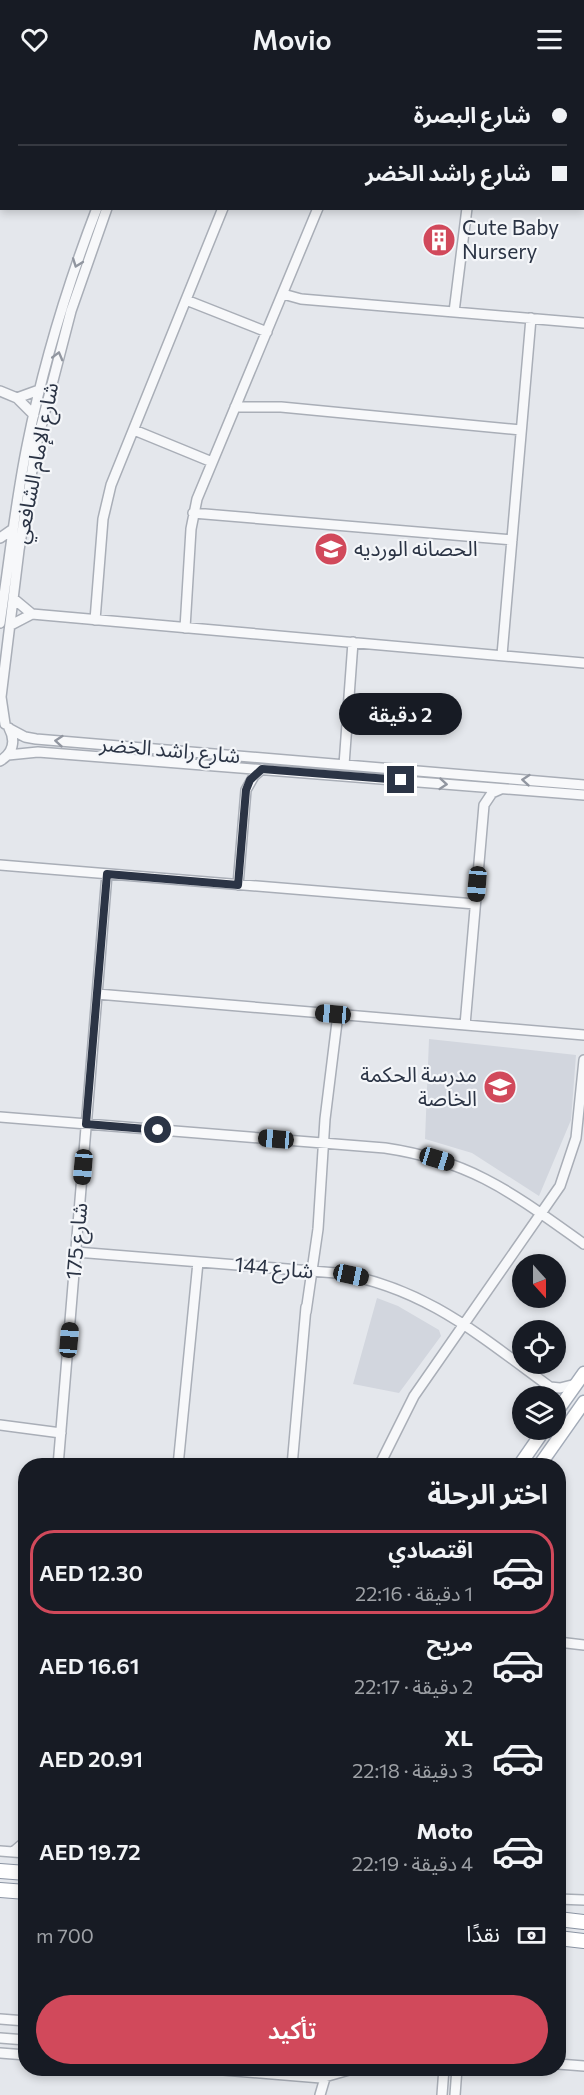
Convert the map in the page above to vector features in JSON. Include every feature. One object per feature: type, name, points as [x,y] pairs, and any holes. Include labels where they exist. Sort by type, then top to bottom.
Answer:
[{"type":"highway","points":[[0,1871],[18,1872]]},
{"type":"highway","points":[[0,1890],[18,1891]]},
{"type":"highway","points":[[566,1919],[584,1922]]},
{"type":"highway","points":[[566,1939],[584,1941]]},
{"type":"main road","points":[[566,1398],[584,1373]]},
{"type":"main road","points":[[545,1458],[579,1415],[584,1402]]},
{"type":"main road","points":[[525,1458],[537,1440]]},
{"type":"street","name":"شارع الإمام الشافعي","points":[[0,623],[13,529],[39,390],[62,308],[96,210]]},
{"type":"street","name":"شارع الإمام الشافعي","points":[[4,758],[13,740],[5,724],[1,703],[30,480],[44,412],[71,311],[106,210]]},
{"type":"street","points":[[95,620],[105,507],[111,485],[222,210]]},
{"type":"street","points":[[185,628],[193,513],[317,210]]},
{"type":"street","points":[[456,312],[465,210]]},
{"type":"street","points":[[283,294],[301,299],[584,323]]},
{"type":"street","points":[[186,300],[267,332]]},
{"type":"street","points":[[501,656],[531,318]]},
{"type":"street","points":[[17,398],[39,390]]},
{"type":"street","points":[[0,391],[17,398],[34,415]]},
{"type":"street","points":[[237,403],[521,427]]},
{"type":"street","points":[[135,430],[212,462]]},
{"type":"street","points":[[193,513],[512,540]]},
{"type":"street","points":[[0,538],[13,529]]},
{"type":"street","points":[[0,548],[10,556]]},
{"type":"street","points":[[14,599],[32,614]]},
{"type":"street","points":[[11,625],[32,614],[584,663]]},
{"type":"street","points":[[344,765],[353,642]]},
{"type":"street","name":"شارع راشد الخضر","points":[[5,724],[25,737],[36,739],[584,785]]},
{"type":"street","name":"شارع راشد الخضر","points":[[4,758],[38,752],[584,795]]},
{"type":"street","points":[[236,767],[246,790]]},
{"type":"street","points":[[238,885],[246,790],[250,780],[262,769]]},
{"type":"street","points":[[471,786],[484,805]]},
{"type":"street","points":[[465,1025],[484,805],[492,793],[501,789]]},
{"type":"street","points":[[0,865],[475,904]]},
{"type":"street","name":"شارع 175","points":[[59,1458],[107,874]]},
{"type":"street","points":[[97,994],[584,1035]]},
{"type":"street","points":[[293,1458],[306,1312],[318,1229],[335,1014]]},
{"type":"street","points":[[383,1458],[414,1396],[543,1215],[560,1186],[573,1153],[579,1122],[584,1060]]},
{"type":"street","points":[[0,1117],[403,1151],[452,1164],[501,1185],[584,1244]]},
{"type":"street","name":"شارع 144","points":[[76,1252],[351,1275],[392,1286],[429,1302],[549,1386]]},
{"type":"street","points":[[179,1458],[195,1261]]},
{"type":"street","points":[[566,1388],[576,1384]]},
{"type":"street","points":[[0,1425],[61,1430]]},
{"type":"street","points":[[566,1643],[584,1645]]},
{"type":"street","points":[[13,1852],[18,1848]]},
{"type":"street","points":[[0,1851],[18,1852]]},
{"type":"street","points":[[566,1899],[584,1900]]},
{"type":"street","points":[[0,2019],[18,2020]]},
{"type":"street","points":[[0,2038],[18,2039]]},
{"type":"street","points":[[0,2053],[18,2054]]},
{"type":"street","points":[[566,2065],[584,2066]]},
{"type":"street","points":[[300,2076],[325,2078],[331,2076]]},
{"type":"street","points":[[442,2095],[443,2076]]},
{"type":"street","points":[[455,2095],[457,2076]]},
{"type":"street","points":[[320,2095],[325,2078]]},
{"type":"shaded area","name":"مدرسة الحكمة الخاصة","points":[[429,1039],[576,1055],[571,1120],[539,1196],[472,1153],[425,1139]]},
{"type":"shaded area","points":[[377,1298],[398,1306],[439,1330],[441,1336],[399,1393],[353,1384]]},
{"type":"place","name":"Cute Baby Nursery","points":[[439,240]]},
{"type":"place","name":"الحصانه الورديه","points":[[331,549]]},
{"type":"place","name":"مدرسة الحكمة الخاصة","points":[[500,1087]]},
{"type":"route","points":[[158,1130],[86,1124],[107,874],[238,885],[246,790],[250,780],[262,769],[401,780]]}]
